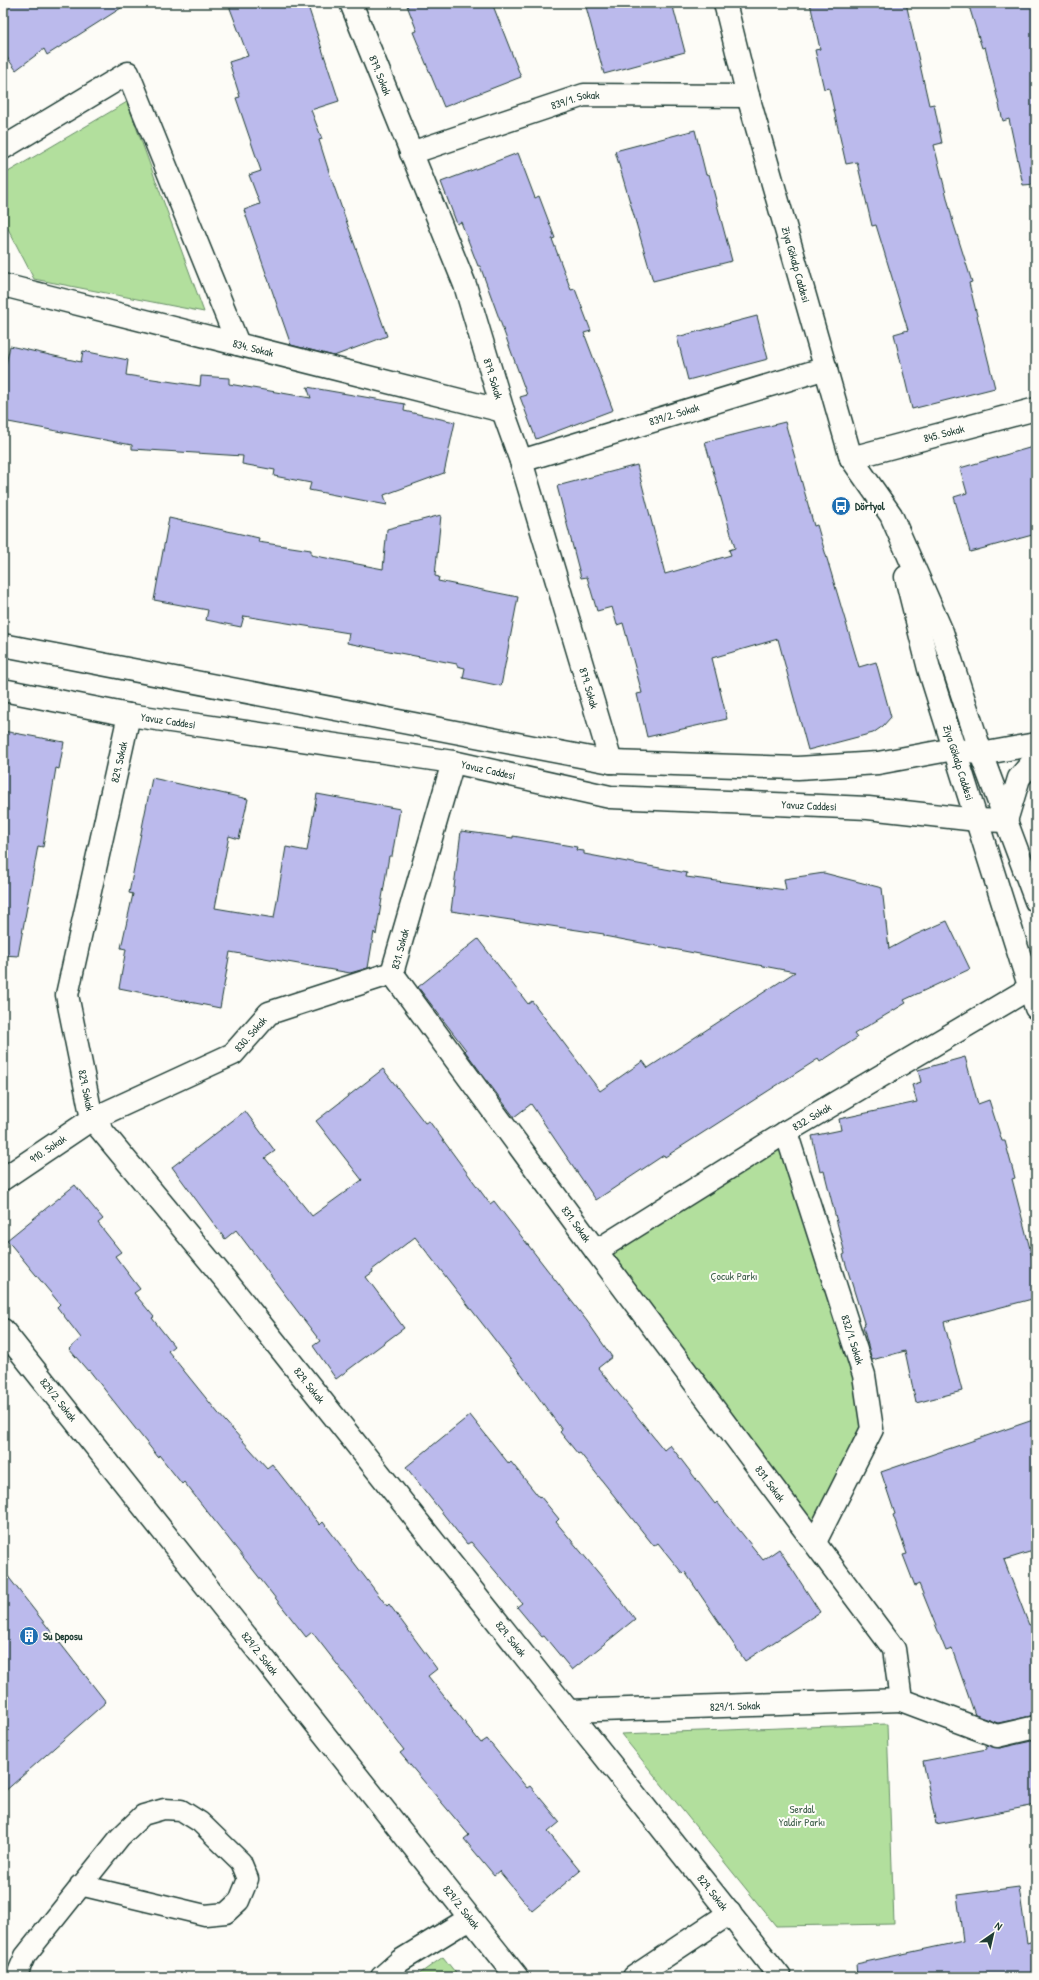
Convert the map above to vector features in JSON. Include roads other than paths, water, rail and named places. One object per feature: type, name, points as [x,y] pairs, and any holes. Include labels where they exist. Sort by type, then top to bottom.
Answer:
[{"type":"street","name":"879. Sokak","points":[[350,3],[465,285],[503,411],[521,461],[611,762]]},
{"type":"street","name":"Ziya Gökalp Caddesi","points":[[725,3],[748,96],[851,458],[891,515],[942,632],[981,754],[1036,901]]},
{"type":"street","points":[[3,148],[128,74],[238,344]]},
{"type":"street","name":"839/1. Sokak","points":[[412,153],[584,95],[748,96]]},
{"type":"street","name":"834. Sokak","points":[[3,285],[503,411]]},
{"type":"street","name":"839/2. Sokak","points":[[521,461],[826,368]]},
{"type":"street","name":"845. Sokak","points":[[851,458],[1036,409]]},
{"type":"street","name":"Ziya Gökalp Caddesi","points":[[891,515],[929,669],[1036,1008]]},
{"type":"street","points":[[3,645],[611,762],[798,768],[878,763],[954,749],[981,754],[1036,744]]},
{"type":"street","name":"Yavuz Caddesi","points":[[3,690],[130,715],[453,762],[610,797],[868,808],[977,820],[1006,821]]},
{"type":"street","name":"829. Sokak","points":[[130,715],[67,994],[92,1119],[228,1283],[780,1977]]},
{"type":"street","points":[[1006,821],[1019,778],[1036,758]]},
{"type":"street","name":"831. Sokak","points":[[453,762],[392,973],[596,1251],[894,1649],[901,1700]]},
{"type":"street","name":"830. Sokak","points":[[92,1119],[233,1054],[269,1013],[392,973]]},
{"type":"street","name":"832. Sokak","points":[[596,1251],[786,1132],[1030,988]]},
{"type":"street","name":"910. Sokak","points":[[3,1179],[92,1119]]},
{"type":"street","name":"832/1. Sokak","points":[[786,1132],[864,1375],[872,1429],[815,1542]]},
{"type":"street","name":"829/2. Sokak","points":[[3,1330],[517,1977]]},
{"type":"street","name":"829/1. Sokak","points":[[569,1711],[901,1700],[997,1736],[1036,1727]]},
{"type":"street","points":[[634,1977],[730,1913]]},
{"type":"street","points":[[382,1977],[400,1961],[470,1918]]},
{"type":"lane","points":[[16,1977],[25,1956],[80,1885],[120,1838],[143,1815],[164,1809],[180,1810],[200,1822],[241,1862],[248,1879],[239,1901],[226,1913],[205,1915],[80,1885]]},
{"type":"place","name":"Dörtyol","points":[[841,506]]},
{"type":"place","name":"Su Deposu","points":[[29,1636]]},
{"type":"park label","name":"Çocuk Parkı","points":[[734,1276]]},
{"type":"park label","name":"Serdal Yaldir Parkı","points":[[802,1815]]}]
